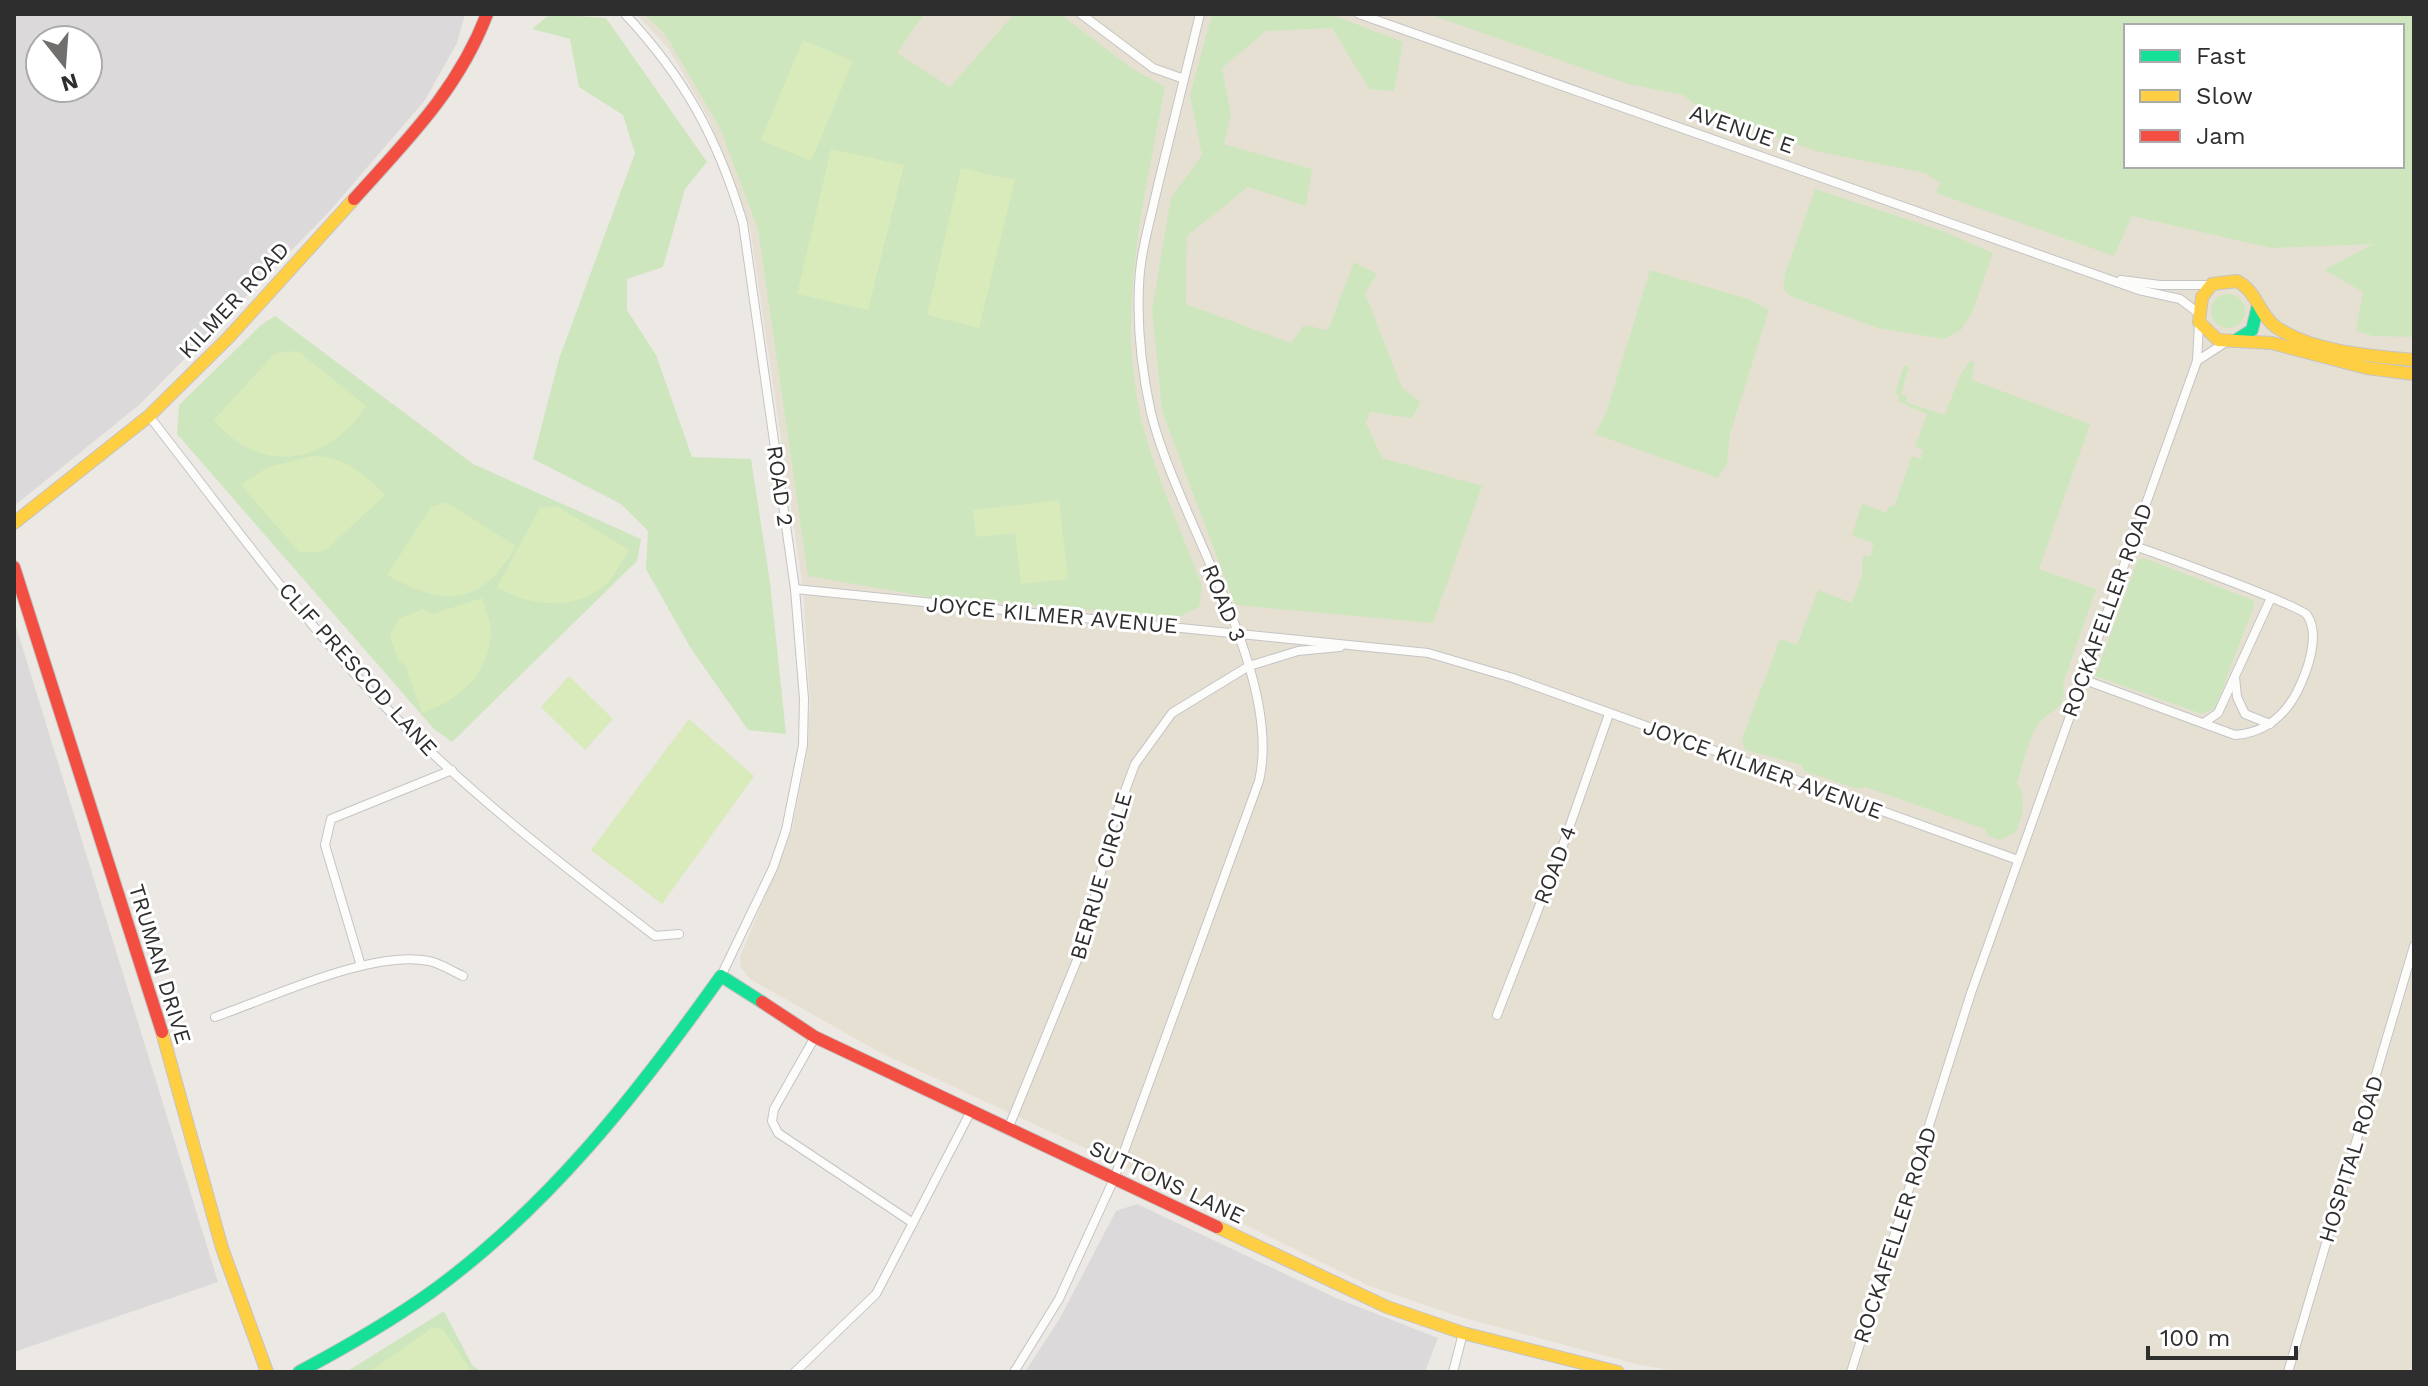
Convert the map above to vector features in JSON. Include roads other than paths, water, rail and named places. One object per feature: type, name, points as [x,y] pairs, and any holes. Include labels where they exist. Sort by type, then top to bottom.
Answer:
[{"type":"street","name":"KILMER ROAD","points":[[14,523],[149,416],[224,342],[354,202],[441,102],[474,48],[487,14]]},
{"type":"street","name":"ROAD 2","points":[[625,14],[664,56],[682,82],[712,137],[733,190],[750,262],[795,589],[804,699],[797,788],[773,868],[721,976]]},
{"type":"street","points":[[1081,14],[1153,68],[1184,79]]},
{"type":"street","name":"ROAD 3","points":[[1014,1372],[1059,1299],[1114,1179],[1259,781],[1265,740],[1249,666],[1152,414],[1141,351],[1141,266],[1200,14]]},
{"type":"street","name":"AVENUE E","points":[[1359,14],[2112,279],[2180,299],[2198,317],[2210,336],[2232,341],[2272,343],[2367,368],[2414,374]]},
{"type":"street","name":"AVENUE E","points":[[2112,279],[2160,285],[2239,282],[2248,287],[2265,317],[2290,333],[2341,349],[2414,360]]},
{"type":"street","points":[[2198,317],[2203,293],[2210,285]]},
{"type":"street","points":[[2197,361],[2252,330],[2258,304]]},
{"type":"street","name":"ROCKAFELLER ROAD","points":[[1851,1372],[1967,1006],[2197,361],[2198,317]]},
{"type":"street","name":"CLIF PRESCOD LANE","points":[[149,416],[307,618],[407,729],[521,833],[655,936],[679,934]]},
{"type":"street","points":[[2082,679],[2235,735],[2253,734],[2271,724],[2288,707],[2298,690],[2313,635],[2306,612],[2296,604],[2270,600],[2265,595],[2131,545]]},
{"type":"street","name":"TRUMAN DRIVE","points":[[14,567],[163,1036],[217,1237],[267,1372]]},
{"type":"street","name":"JOYCE KILMER AVENUE","points":[[795,589],[930,605],[1235,631],[1428,653],[2018,860]]},
{"type":"street","points":[[2205,722],[2218,713],[2270,600]]},
{"type":"street","name":"JOYCE KILMER AVENUE","points":[[1249,666],[1298,651],[1357,645]]},
{"type":"street","name":"BERRUE CIRCLE","points":[[1008,1129],[1084,943],[1112,826],[1135,764],[1172,713],[1249,666]]},
{"type":"street","points":[[2235,674],[2237,697],[2245,714],[2271,724]]},
{"type":"street","name":"ROAD 4","points":[[1497,1015],[1562,848],[1609,714]]},
{"type":"street","points":[[361,966],[325,845],[331,819],[452,770]]},
{"type":"street","name":"HOSPITAL ROAD","points":[[2288,1372],[2414,946]]},
{"type":"street","points":[[215,1017],[361,966],[400,959],[430,961],[463,976]]},
{"type":"street","points":[[299,1372],[431,1292],[468,1266],[534,1209],[650,1078],[721,976]]},
{"type":"street","name":"SUTTONS LANE","points":[[721,976],[815,1037],[970,1113],[1387,1307],[1463,1333],[1618,1372]]},
{"type":"street","points":[[815,1037],[774,1109],[772,1121],[778,1133],[913,1223]]},
{"type":"street","points":[[795,1372],[876,1294],[970,1113]]},
{"type":"street","points":[[1453,1372],[1463,1333]]}]
